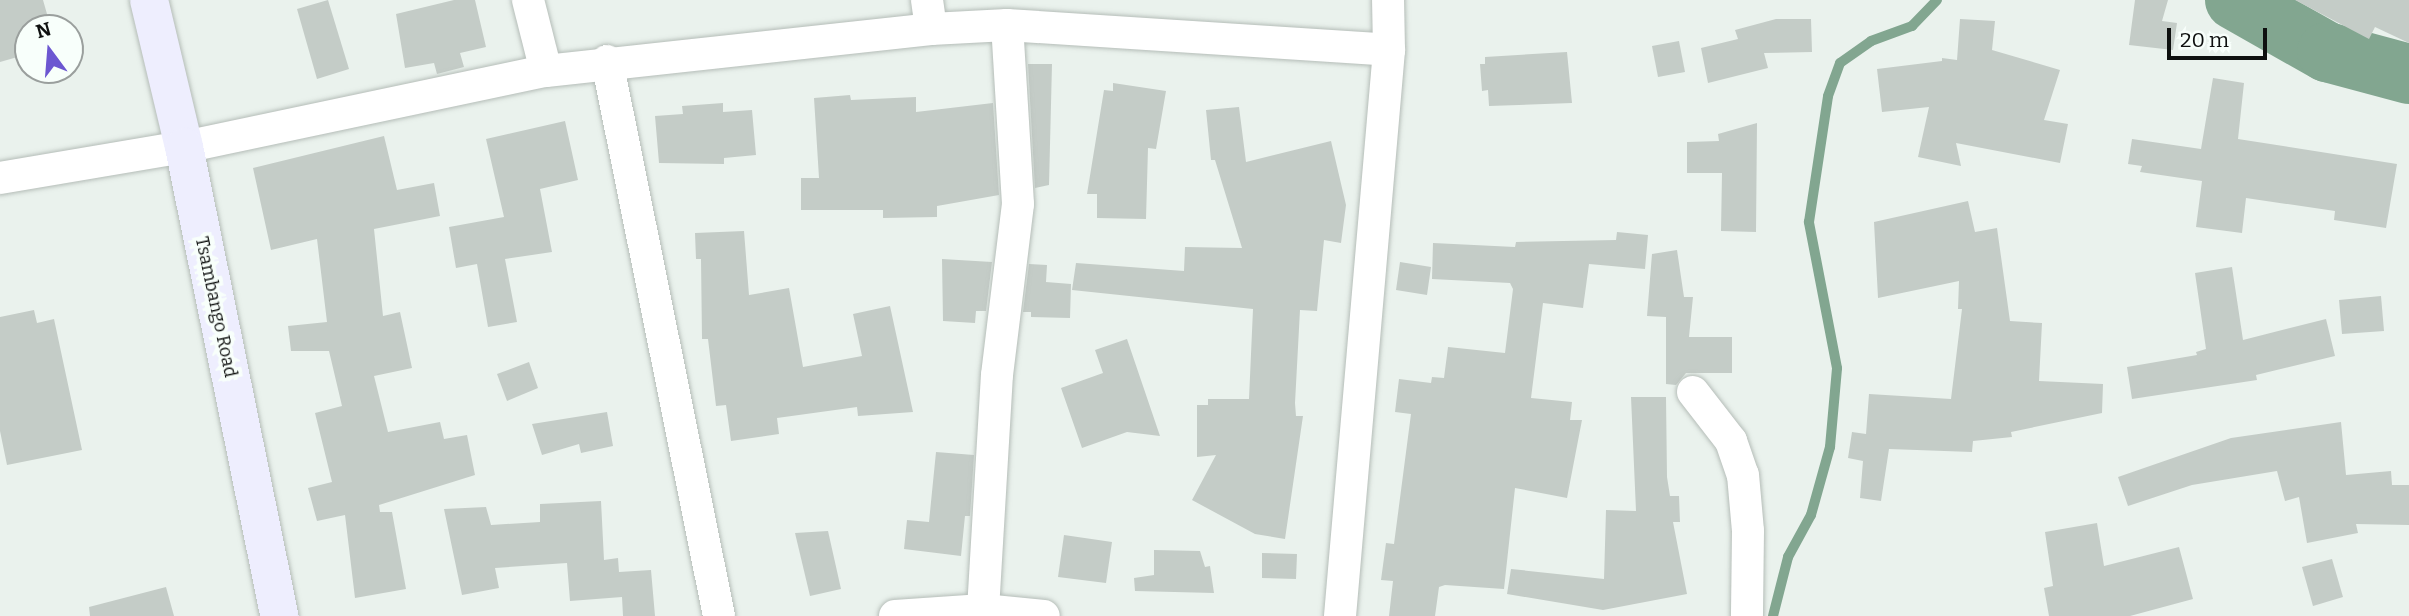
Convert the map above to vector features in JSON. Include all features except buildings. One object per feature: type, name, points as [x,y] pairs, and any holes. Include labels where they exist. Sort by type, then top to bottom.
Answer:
[{"type":"street","name":"Tsambango Road","points":[[149,0],[184,147],[279,616]]},
{"type":"street","points":[[528,0],[546,71]]},
{"type":"street","points":[[1340,616],[1389,50],[1388,0]]},
{"type":"street","points":[[0,178],[184,147],[546,71],[929,14],[1007,26],[1389,50]]},
{"type":"street","points":[[984,610],[997,375],[1018,204],[1007,26]]},
{"type":"street","points":[[607,61],[719,616]]},
{"type":"street","points":[[1693,391],[1731,441],[1742,475],[1748,531],[1747,616]]},
{"type":"street","points":[[895,616],[984,610],[1044,616]]},
{"type":"waterway","points":[[1773,616],[1788,557],[1811,515],[1830,447],[1837,368],[1809,222],[1828,96],[1840,63],[1871,41],[1912,26],[1937,0]]},
{"type":"waterway","points":[[2235,0],[2327,52],[2409,74]]}]
